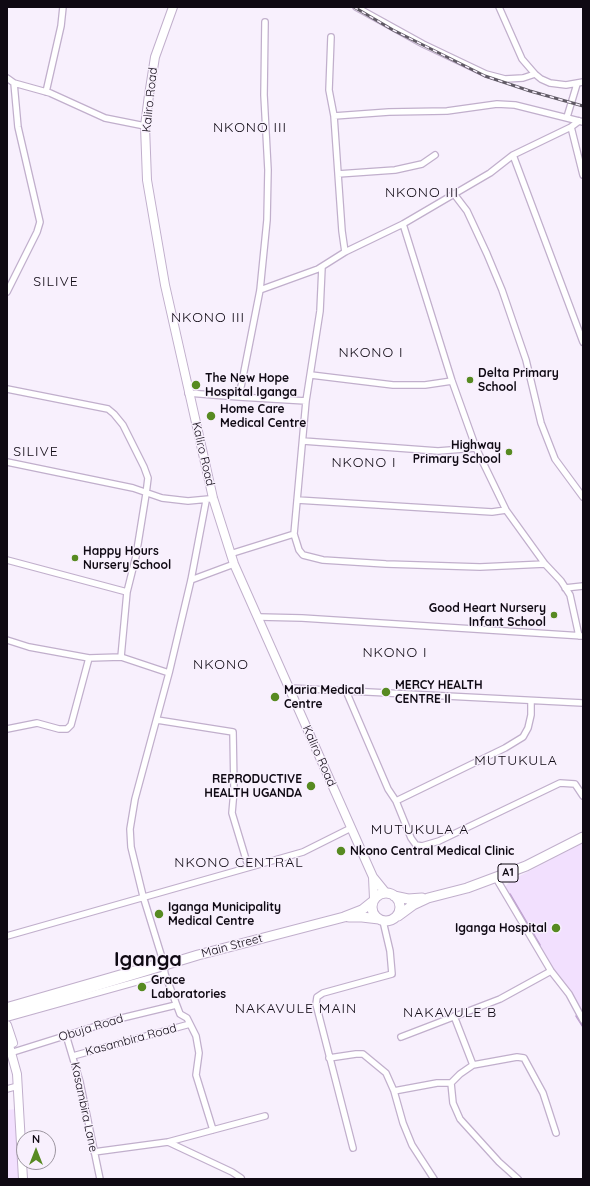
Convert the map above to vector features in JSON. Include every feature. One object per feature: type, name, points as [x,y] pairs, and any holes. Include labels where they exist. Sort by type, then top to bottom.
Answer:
[{"type":"main road","name":"Kaliro Road","points":[[173,7],[153,65],[145,126],[147,180],[153,223],[209,499],[234,564],[259,617],[373,878],[390,894]]},
{"type":"main road","name":"A1","points":[[344,917],[391,920],[413,905],[428,898],[496,878],[533,863],[583,837]]},
{"type":"main road","name":"Kaliro Road","points":[[373,878],[373,900]]},
{"type":"main road","name":"A1","points":[[344,917],[362,910],[373,900],[390,894],[408,898],[428,898]]},
{"type":"main road","points":[[390,894],[398,906],[398,916]]},
{"type":"main road","points":[[373,900],[373,912],[381,920]]},
{"type":"main road","name":"Main Street","points":[[7,1012],[164,966],[344,917]]},
{"type":"main road","points":[[7,1025],[18,1086],[23,1179]]},
{"type":"main road","points":[[7,1038],[21,1073],[25,1130]]},
{"type":"street","points":[[46,92],[61,26],[63,7]]},
{"type":"street","points":[[356,7],[423,44],[486,74],[504,79],[523,78],[535,74]]},
{"type":"street","points":[[499,7],[522,59],[535,74],[541,79],[550,83],[580,83],[567,117]]},
{"type":"street","points":[[239,397],[260,290],[267,220],[268,170],[264,95],[265,22]]},
{"type":"street","points":[[331,37],[329,90],[334,116],[342,231],[345,252]]},
{"type":"street","points":[[7,78],[14,83],[46,92],[105,118],[123,124],[145,126]]},
{"type":"street","points":[[7,292],[37,232],[40,222],[18,127],[14,83]]},
{"type":"street","points":[[334,116],[447,110],[497,104],[515,105],[581,121]]},
{"type":"street","points":[[260,290],[322,267],[345,252],[403,224],[490,173],[513,155],[581,121]]},
{"type":"street","points":[[571,127],[583,175]]},
{"type":"street","points":[[338,174],[394,170],[422,164],[435,155]]},
{"type":"street","points":[[513,155],[583,342]]},
{"type":"street","points":[[454,194],[467,211],[488,254],[502,290],[526,360],[542,423],[556,459],[583,497]]},
{"type":"street","points":[[259,617],[302,618],[581,636],[570,595],[566,588],[545,564],[506,510],[476,448],[452,381],[403,224]]},
{"type":"street","points":[[322,267],[320,311],[306,401],[294,534],[298,550],[303,555],[323,560],[480,566],[545,564]]},
{"type":"street","points":[[311,375],[393,385],[425,385],[452,381]]},
{"type":"street","points":[[7,389],[101,408],[114,414],[123,425],[144,467],[148,478],[136,556],[127,592],[121,657]]},
{"type":"street","points":[[188,393],[306,401]]},
{"type":"street","points":[[303,441],[438,451],[476,448]]},
{"type":"street","points":[[7,462],[132,488],[146,494],[175,500],[209,499],[169,673],[135,799],[130,829],[131,847],[143,896],[176,1005],[180,1014],[187,1018],[196,1036],[200,1053],[196,1075],[213,1130]]},
{"type":"street","points":[[297,500],[492,512],[506,510]]},
{"type":"street","points":[[230,554],[294,534]]},
{"type":"street","points":[[7,560],[127,592]]},
{"type":"street","points":[[191,580],[234,564]]},
{"type":"street","points":[[566,588],[583,586]]},
{"type":"street","points":[[7,640],[28,647],[89,658],[121,657],[169,673]]},
{"type":"street","points":[[7,729],[37,723],[58,729],[67,729],[71,725],[89,658]]},
{"type":"street","points":[[290,688],[583,703]]},
{"type":"street","points":[[346,691],[388,789],[396,801],[411,838],[416,846],[422,846],[439,841],[560,783],[574,784],[583,796]]},
{"type":"street","points":[[396,801],[523,737],[528,728],[531,715],[531,700]]},
{"type":"street","points":[[157,720],[233,732],[234,790],[232,813],[248,866]]},
{"type":"street","points":[[7,936],[248,866],[303,852],[351,828]]},
{"type":"street","points":[[496,878],[551,971],[569,994],[583,1020]]},
{"type":"street","points":[[353,1148],[316,1004],[317,997],[323,993],[392,974],[390,951],[381,920]]},
{"type":"street","name":"Main Street","points":[[7,1006],[164,966]]},
{"type":"street","name":"Main Street","points":[[7,1018],[164,966]]},
{"type":"street","points":[[401,1037],[500,999],[551,971]]},
{"type":"street","name":"Obuja Road","points":[[12,1053],[122,1018],[176,1005]]},
{"type":"street","points":[[454,1016],[473,1065]]},
{"type":"street","name":"Kasambira Road","points":[[73,1056],[190,1024]]},
{"type":"street","name":"Kasambira Lane","points":[[66,1035],[80,1082],[100,1179]]},
{"type":"street","points":[[329,1058],[363,1054],[386,1073],[394,1091],[403,1123],[412,1145],[434,1179]]},
{"type":"street","points":[[394,1091],[437,1083],[450,1083],[473,1065],[517,1057],[524,1058],[543,1093],[556,1133]]},
{"type":"street","points":[[450,1083],[453,1103],[460,1119],[499,1162],[518,1179]]},
{"type":"street","points":[[7,1089],[18,1086]]},
{"type":"street","points":[[94,1152],[168,1142],[265,1116]]},
{"type":"street","points":[[168,1142],[232,1172],[241,1178],[240,1179]]},
{"type":"shaded area","name":"Iganga Hospital","points":[[583,843],[583,1013],[553,968],[505,887],[510,881]]},
{"type":"shaded area","points":[[17,1109],[18,1130],[16,1130],[16,1170],[20,1170],[20,1178],[7,1179],[7,1110]]},
{"type":"waterway","points":[[510,894],[540,945]]},
{"type":"waterway","points":[[576,1016],[583,1027]]},
{"type":"railway","points":[[354,7],[393,30],[485,76],[583,106]]},
{"type":"place","name":"Delta Primary School","points":[[470,380]]},
{"type":"place","name":"The New Hope Hospital Iganga","points":[[196,385]]},
{"type":"place","name":"Home Care Medical Centre","points":[[211,416]]},
{"type":"place","name":"Highway Primary School","points":[[509,452]]},
{"type":"place","name":"Happy Hours Nursery School","points":[[75,558]]},
{"type":"place","name":"Good Heart Nursery Infant School","points":[[554,615]]},
{"type":"place","name":"MERCY HEALTH CENTRE II","points":[[386,692]]},
{"type":"place","name":"Maria Medical Centre","points":[[275,697]]},
{"type":"place","name":"REPRODUCTIVE HEALTH UGANDA","points":[[311,786]]},
{"type":"place","name":"Nkono Central Medical Clinic","points":[[341,851]]},
{"type":"place","name":"Iganga Municipality Medical Centre","points":[[159,914]]},
{"type":"place","name":"Iganga Hospital","points":[[556,928]]},
{"type":"place","name":"Grace Laboratories","points":[[142,987]]},
{"type":"district","name":"NKONO III","points":[[250,128]]},
{"type":"district","name":"NKONO III","points":[[422,193]]},
{"type":"district","name":"SILIVE","points":[[56,282]]},
{"type":"district","name":"NKONO III","points":[[208,318]]},
{"type":"district","name":"NKONO I","points":[[371,353]]},
{"type":"district","name":"SILIVE","points":[[36,452]]},
{"type":"district","name":"NKONO I","points":[[364,463]]},
{"type":"district","name":"NKONO I","points":[[395,653]]},
{"type":"district","name":"NKONO","points":[[221,665]]},
{"type":"district","name":"MUTUKULA","points":[[516,761]]},
{"type":"district","name":"MUTUKULA A","points":[[420,830]]},
{"type":"district","name":"NKONO CENTRAL","points":[[239,863]]},
{"type":"district","name":"Iganga","points":[[148,960]]},
{"type":"district","name":"NAKAVULE MAIN","points":[[296,1009]]},
{"type":"district","name":"NAKAVULE B","points":[[450,1013]]}]
